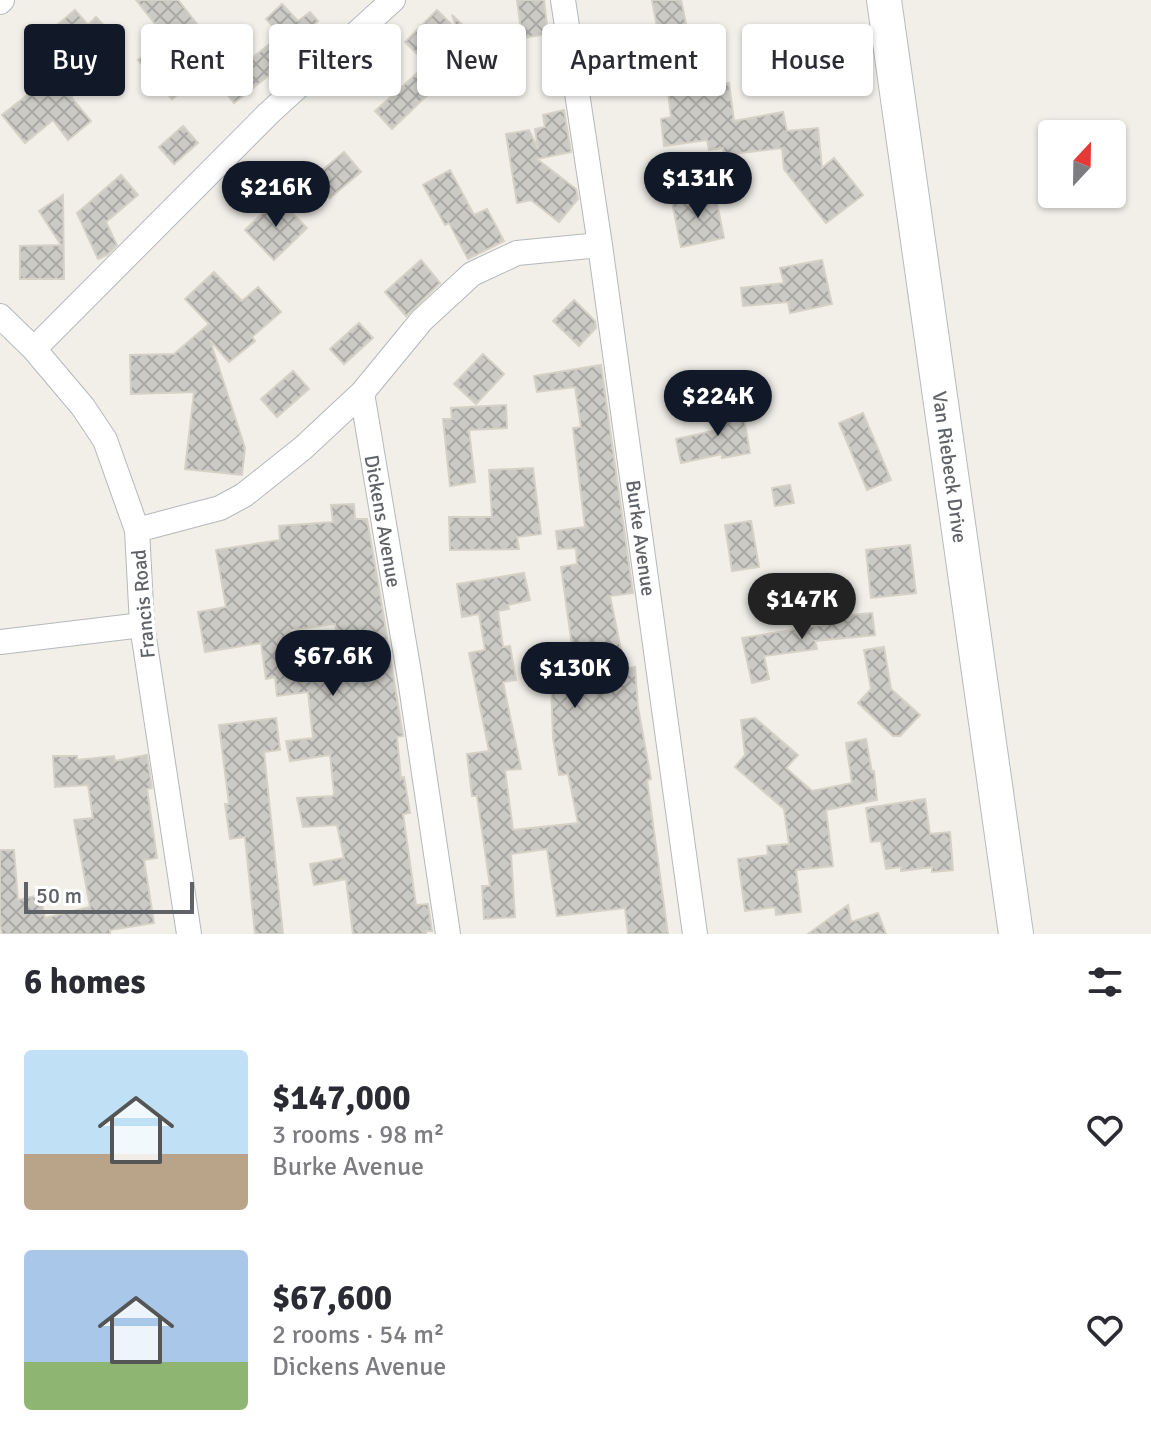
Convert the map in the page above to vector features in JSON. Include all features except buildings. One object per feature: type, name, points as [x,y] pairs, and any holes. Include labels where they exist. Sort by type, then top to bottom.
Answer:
[{"type":"street","points":[[34,349],[269,113],[393,0]]},
{"type":"street","name":"Burke Avenue","points":[[563,0],[695,934]]},
{"type":"street","name":"Van Riebeck Drive","points":[[884,0],[1016,934]]},
{"type":"street","points":[[137,530],[220,508],[244,495],[303,448],[362,393],[422,320],[472,274],[517,253],[600,245]]},
{"type":"street","name":"Francis Road","points":[[0,316],[34,349],[83,407],[105,440],[137,530],[142,625],[189,934]]},
{"type":"street","name":"Dickens Avenue","points":[[362,393],[410,679],[448,934]]},
{"type":"street","points":[[0,642],[142,625]]}]
